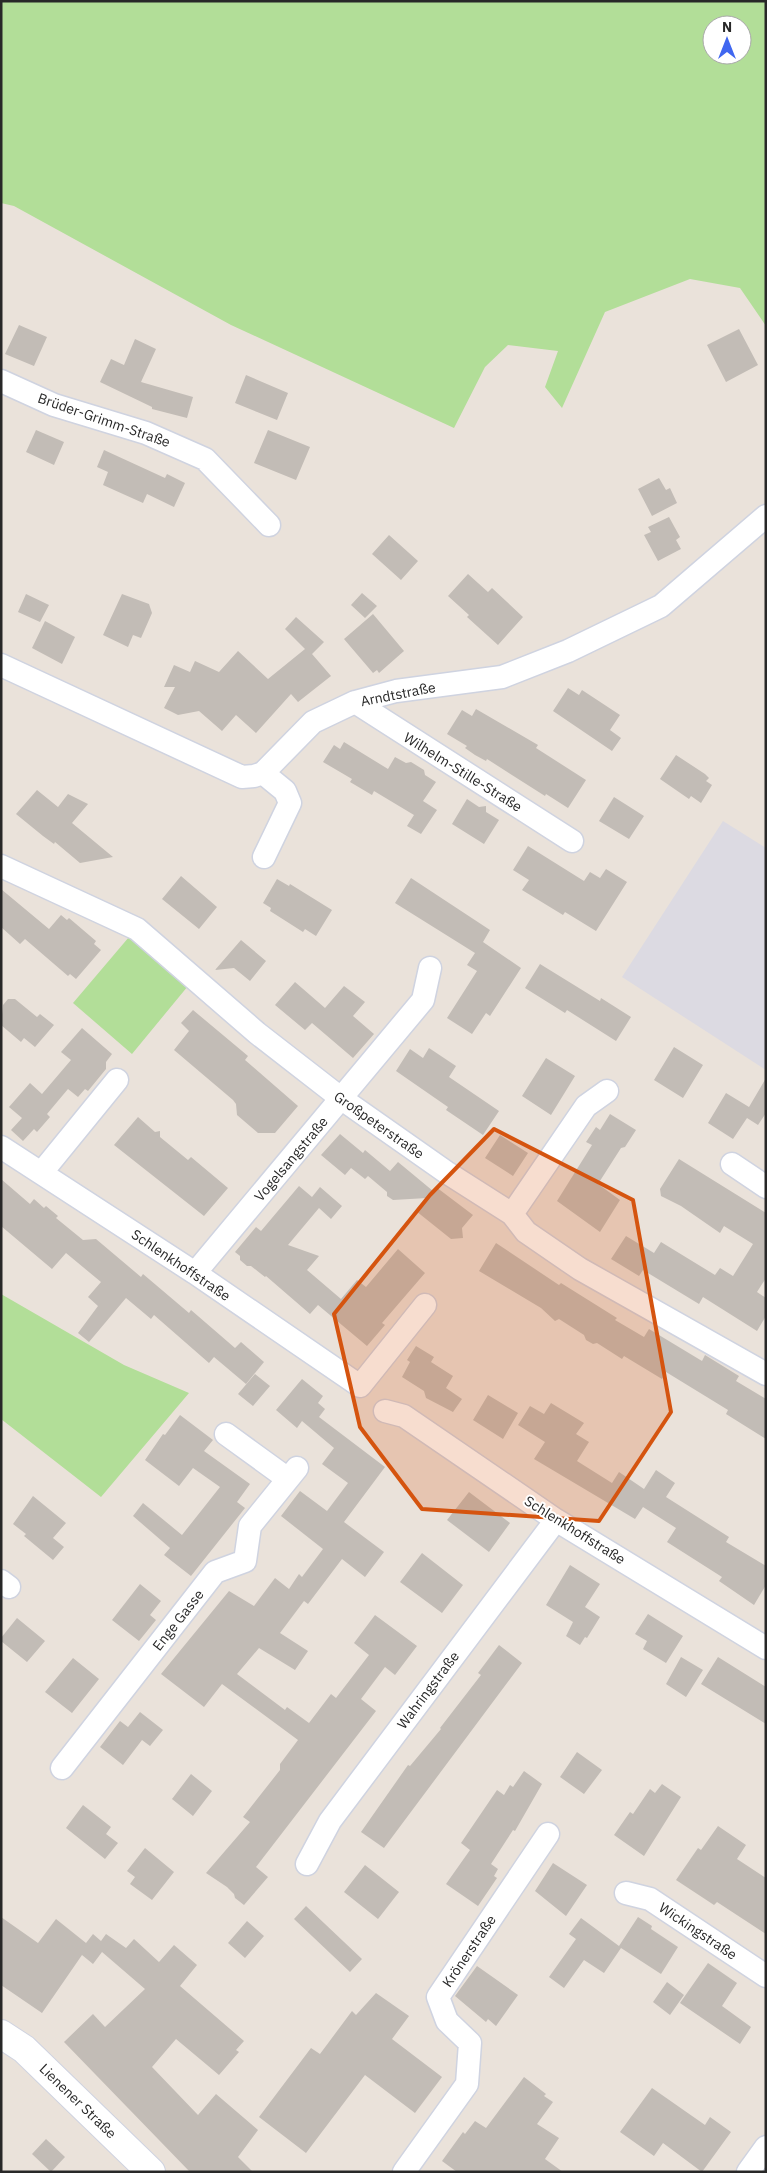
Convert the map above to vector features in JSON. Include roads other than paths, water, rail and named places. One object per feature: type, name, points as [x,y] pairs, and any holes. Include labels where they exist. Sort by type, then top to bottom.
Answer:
[{"type":"street","name":"Brüder-Grimm-Straße","points":[[1,381],[54,405],[146,432],[205,459],[269,525]]},
{"type":"street","name":"Arndtstraße","points":[[263,773],[313,722],[355,702],[396,692],[502,677],[568,651],[661,606],[766,516]]},
{"type":"street","points":[[1,665],[242,777],[263,773],[285,791],[290,803],[264,858]]},
{"type":"street","name":"Wilhelm-Stille-Straße","points":[[355,702],[572,841]]},
{"type":"street","name":"Großpeterstraße","points":[[1,866],[137,929],[257,1033],[342,1099],[446,1172],[512,1214],[526,1232],[580,1269],[765,1371]]},
{"type":"street","name":"Vogelsangstraße","points":[[195,1273],[424,1000],[430,968]]},
{"type":"street","points":[[42,1172],[117,1080]]},
{"type":"street","points":[[512,1214],[586,1106],[608,1091]]},
{"type":"street","name":"Schlenkhoffstraße","points":[[1,1147],[195,1273],[360,1386],[425,1305]]},
{"type":"street","points":[[732,1164],[766,1187]]},
{"type":"street","name":"Schlenkhoffstraße","points":[[385,1411],[404,1416],[556,1520],[766,1648]]},
{"type":"street","name":"Enge Gasse","points":[[62,1768],[215,1572],[245,1561],[250,1526],[292,1473],[226,1434]]},
{"type":"street","name":"Wahringstraße","points":[[307,1864],[330,1821],[556,1520]]},
{"type":"street","name":"Krönerstraße","points":[[404,2172],[467,2084],[470,2043],[447,2021],[438,1997],[548,1834]]},
{"type":"street","name":"Wickingstraße","points":[[626,1893],[650,1899],[766,1976]]},
{"type":"street","name":"Lienener Straße","points":[[1,2034],[24,2049],[151,2172]]},
{"type":"street","points":[[748,2172],[766,2147]]}]
